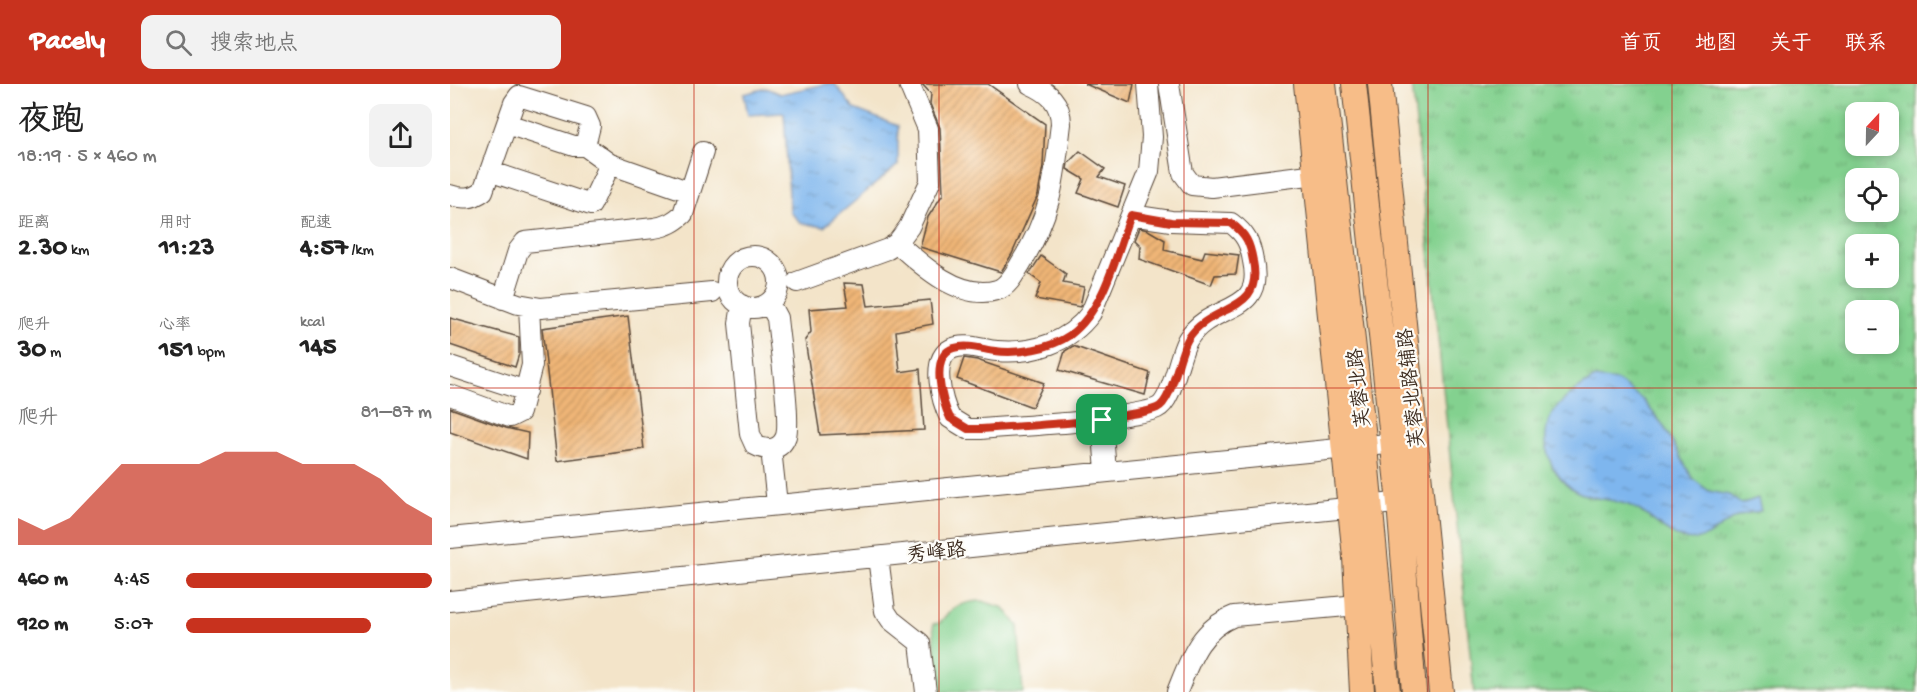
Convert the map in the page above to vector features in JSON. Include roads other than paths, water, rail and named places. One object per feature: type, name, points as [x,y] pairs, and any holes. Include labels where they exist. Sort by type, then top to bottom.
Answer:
[{"type":"main road","points":[[1306,84],[1354,448]]},
{"type":"main road","name":"芙蓉北路","points":[[1324,84],[1360,508],[1388,692]]},
{"type":"main road","name":"芙蓉北路","points":[[1354,84],[1404,443],[1399,503],[1414,692]]},
{"type":"main road","name":"芙蓉北路辅路","points":[[1380,84],[1404,443],[1422,500],[1441,692]]},
{"type":"main road","points":[[1360,508],[1358,605],[1362,692]]},
{"type":"street","points":[[450,278],[529,307],[728,293],[753,308],[781,288],[836,270],[897,243],[909,227],[930,182],[928,129],[909,84]]},
{"type":"street","points":[[897,243],[924,268],[942,280],[987,291],[998,290],[1006,285],[1036,238],[1051,199],[1061,124],[1061,113],[1050,95],[1030,84]]},
{"type":"street","points":[[1131,215],[1171,222],[1231,223],[1249,240],[1255,268],[1254,285],[1246,300],[1213,314],[1197,326],[1187,340],[1168,396],[1160,407],[1102,420],[968,429],[950,418],[940,386],[940,366],[944,355],[952,348],[965,346],[1017,351],[1038,348],[1067,338],[1081,327],[1100,297],[1152,159],[1148,84]]},
{"type":"street","points":[[1169,84],[1183,173],[1192,185],[1212,187],[1317,174]]},
{"type":"street","points":[[450,195],[466,199],[475,197],[483,190],[492,172],[507,124],[519,96],[586,117],[590,126],[585,146]]},
{"type":"street","points":[[507,124],[574,146],[585,146],[610,164],[690,192]]},
{"type":"street","points":[[503,299],[518,251],[525,242],[667,226],[683,214],[703,152]]},
{"type":"street","points":[[492,172],[586,205],[595,201],[610,164]]},
{"type":"street","points":[[586,205],[592,234]]},
{"type":"street","points":[[751,256],[769,261],[781,288],[777,318],[787,431],[781,444],[771,449],[755,445],[750,434],[739,323],[728,293],[735,263],[751,256]]},
{"type":"street","points":[[450,395],[510,417],[520,412],[532,365],[529,307]]},
{"type":"street","points":[[450,366],[526,391]]},
{"type":"street","points":[[1102,420],[1106,472]]},
{"type":"street","points":[[450,538],[1404,443]]},
{"type":"street","points":[[771,449],[777,504]]},
{"type":"street","name":"秀峰路","points":[[450,601],[1422,500]]},
{"type":"street","points":[[878,557],[885,611],[891,620],[920,643],[926,692]]},
{"type":"street","points":[[1177,692],[1199,640],[1226,619],[1234,616],[1358,605]]},
{"type":"water","points":[[835,84],[854,109],[898,126],[898,165],[824,227],[801,223],[790,212],[784,113],[748,115],[744,94],[766,88],[780,94]]},
{"type":"water","points":[[1595,378],[1618,381],[1643,400],[1663,425],[1693,479],[1709,491],[1729,495],[1741,504],[1758,498],[1761,511],[1739,516],[1708,536],[1694,540],[1686,539],[1672,534],[1633,507],[1583,494],[1566,484],[1551,463],[1547,452],[1547,427],[1559,405]]}]
